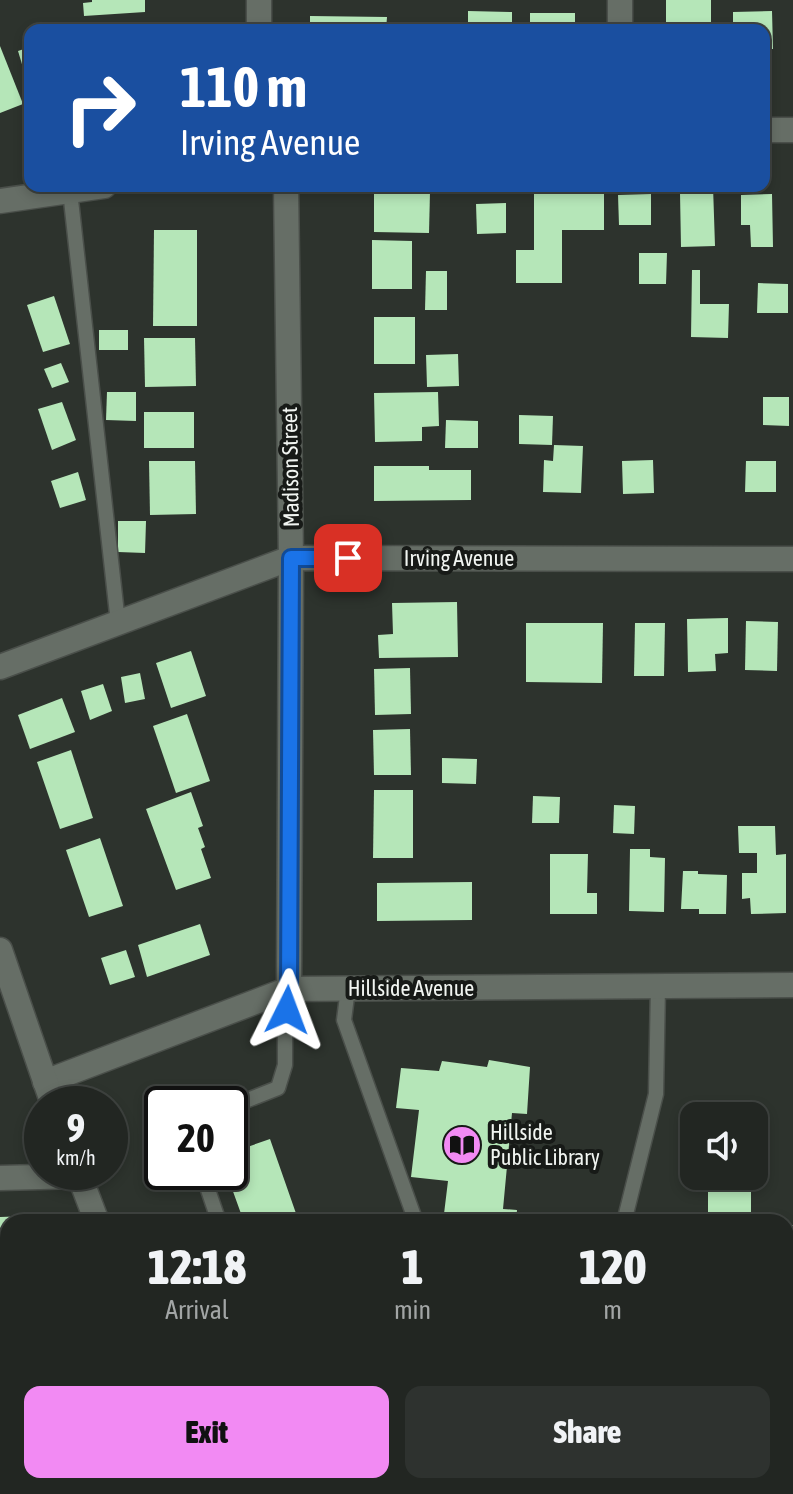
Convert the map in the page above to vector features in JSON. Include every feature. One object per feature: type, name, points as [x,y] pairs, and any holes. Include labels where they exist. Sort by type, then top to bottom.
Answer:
[{"type":"street","points":[[259,0],[259,24]]},
{"type":"street","points":[[620,0],[620,24]]},
{"type":"street","points":[[770,130],[793,130]]},
{"type":"street","points":[[0,201],[63,192]]},
{"type":"street","name":"Madison Street","points":[[286,192],[291,558],[289,989]]},
{"type":"street","name":"Irving Avenue","points":[[0,667],[291,558],[793,559]]},
{"type":"street","points":[[0,950],[47,1086]]},
{"type":"street","name":"Hillside Avenue","points":[[65,1086],[289,989],[793,985]]},
{"type":"street","points":[[0,1178],[24,1177]]},
{"type":"street","points":[[85,1190],[94,1214]]},
{"type":"lane","points":[[70,192],[118,623]]},
{"type":"lane","points":[[626,1214],[656,1094],[658,986]]},
{"type":"lane","points":[[348,988],[344,1020],[413,1214]]},
{"type":"lane","points":[[248,1100],[278,1088],[285,1065],[289,989]]},
{"type":"lane","points":[[208,1190],[216,1214]]},
{"type":"building","points":[[92,0],[145,0],[145,12],[84,16],[83,3]]},
{"type":"building","points":[[666,0],[711,0],[711,24],[666,24]]},
{"type":"building","points":[[468,11],[512,12],[512,24],[468,24]]},
{"type":"building","points":[[772,11],[773,49],[770,49],[770,24],[733,24],[733,12]]},
{"type":"building","points":[[530,13],[575,13],[575,24],[530,24]]},
{"type":"building","points":[[310,16],[387,17],[386,24],[310,24]]},
{"type":"building","points":[[0,46],[23,104],[0,113]]},
{"type":"building","points":[[24,49],[24,71],[18,51]]},
{"type":"building","points":[[374,192],[430,192],[429,233],[374,232]]},
{"type":"building","points":[[534,192],[604,192],[604,230],[562,230],[562,283],[516,283],[516,250],[534,250]]},
{"type":"building","points":[[713,192],[715,246],[681,247],[680,193]]},
{"type":"building","points":[[651,194],[651,225],[619,225],[618,195]]},
{"type":"building","points":[[772,194],[773,247],[751,247],[750,225],[741,225],[741,195]]},
{"type":"building","points":[[506,203],[506,233],[477,234],[476,204]]},
{"type":"building","points":[[154,230],[197,230],[197,326],[153,326]]},
{"type":"building","points":[[372,240],[412,241],[412,289],[372,289]]},
{"type":"building","points":[[639,253],[667,253],[666,284],[639,284]]},
{"type":"building","points":[[692,270],[700,270],[700,304],[729,304],[728,338],[691,337]]},
{"type":"building","points":[[426,271],[447,271],[447,310],[425,310]]},
{"type":"building","points":[[758,283],[788,284],[788,313],[757,313]]},
{"type":"building","points":[[54,296],[70,344],[43,352],[27,305]]},
{"type":"building","points":[[374,317],[415,317],[415,364],[374,364]]},
{"type":"building","points":[[99,330],[128,330],[128,350],[99,350]]},
{"type":"building","points":[[144,338],[195,338],[196,386],[145,387]]},
{"type":"building","points":[[458,354],[459,386],[427,387],[426,355]]},
{"type":"building","points":[[61,363],[69,382],[52,388],[44,369]]},
{"type":"building","points":[[107,392],[136,392],[136,421],[106,420]]},
{"type":"building","points":[[438,392],[439,426],[422,427],[422,441],[375,442],[374,393]]},
{"type":"building","points":[[763,397],[789,397],[789,426],[763,425]]},
{"type":"building","points":[[62,402],[76,440],[52,450],[38,409]]},
{"type":"building","points":[[144,412],[194,412],[194,448],[144,448]]},
{"type":"building","points":[[519,415],[553,416],[552,445],[519,444]]},
{"type":"building","points":[[446,420],[478,421],[478,448],[445,448]]},
{"type":"building","points":[[554,445],[583,446],[581,493],[543,492],[544,460],[553,461]]},
{"type":"building","points":[[653,460],[654,493],[623,494],[622,461]]},
{"type":"building","points":[[149,461],[195,461],[196,514],[150,515]]},
{"type":"building","points":[[746,461],[776,461],[776,492],[745,492]]},
{"type":"building","points":[[374,466],[471,470],[471,500],[374,501]]},
{"type":"building","points":[[78,472],[86,500],[60,508],[51,481]]},
{"type":"building","points":[[118,521],[146,521],[145,553],[118,552]]},
{"type":"building","points":[[457,602],[458,657],[379,658],[378,635],[393,634],[392,603]]},
{"type":"building","points":[[728,618],[728,653],[715,654],[716,671],[688,672],[687,619]]},
{"type":"building","points":[[746,621],[778,622],[777,671],[745,670]]},
{"type":"building","points":[[526,623],[603,623],[602,683],[526,682]]},
{"type":"building","points":[[635,623],[665,623],[664,676],[634,676]]},
{"type":"building","points":[[191,651],[206,696],[171,708],[156,663]]},
{"type":"building","points":[[410,668],[411,714],[375,715],[374,669]]},
{"type":"building","points":[[140,673],[145,699],[125,703],[121,677]]},
{"type":"building","points":[[103,684],[112,711],[90,720],[81,691]]},
{"type":"building","points":[[62,698],[75,732],[30,749],[18,715]]},
{"type":"building","points":[[187,714],[210,781],[176,793],[153,726]]},
{"type":"building","points":[[410,729],[411,775],[374,775],[373,730]]},
{"type":"building","points":[[71,750],[93,818],[60,829],[37,762]]},
{"type":"building","points":[[442,758],[477,759],[476,784],[442,783]]},
{"type":"building","points":[[374,790],[413,790],[413,858],[373,858]]},
{"type":"building","points":[[191,792],[203,826],[198,828],[205,847],[201,849],[211,878],[176,890],[146,809]]},
{"type":"building","points":[[533,796],[560,797],[559,823],[532,823]]},
{"type":"building","points":[[614,805],[635,806],[634,834],[613,833]]},
{"type":"building","points":[[738,826],[775,826],[776,855],[786,854],[786,913],[751,914],[750,898],[742,899],[742,873],[757,873],[757,853],[739,853]]},
{"type":"building","points":[[100,838],[123,906],[89,917],[66,850]]},
{"type":"building","points":[[630,849],[650,849],[650,857],[665,858],[664,912],[629,911]]},
{"type":"building","points":[[550,854],[588,854],[587,893],[597,893],[597,914],[550,914]]},
{"type":"building","points":[[683,871],[727,875],[726,914],[699,914],[699,909],[681,909]]},
{"type":"building","points":[[472,882],[472,920],[377,921],[377,883]]},
{"type":"building","points":[[200,924],[210,955],[147,977],[138,945]]},
{"type":"building","points":[[126,950],[135,977],[110,985],[101,958]]},
{"type":"building","name":"Hillside Public Library","points":[[489,1060],[530,1067],[527,1114],[512,1113],[503,1209],[517,1210],[517,1214],[444,1214],[448,1181],[411,1177],[419,1110],[396,1108],[401,1068],[439,1071],[442,1061],[487,1067]]},
{"type":"building","points":[[270,1139],[296,1214],[241,1214],[232,1190],[248,1190],[248,1147]]},
{"type":"building","points":[[708,1190],[751,1190],[751,1214],[708,1214]]},
{"type":"place","name":"Hillside Public Library","points":[[462,1145]]},
{"type":"route","points":[[287,1010],[291,558],[348,558]]}]
